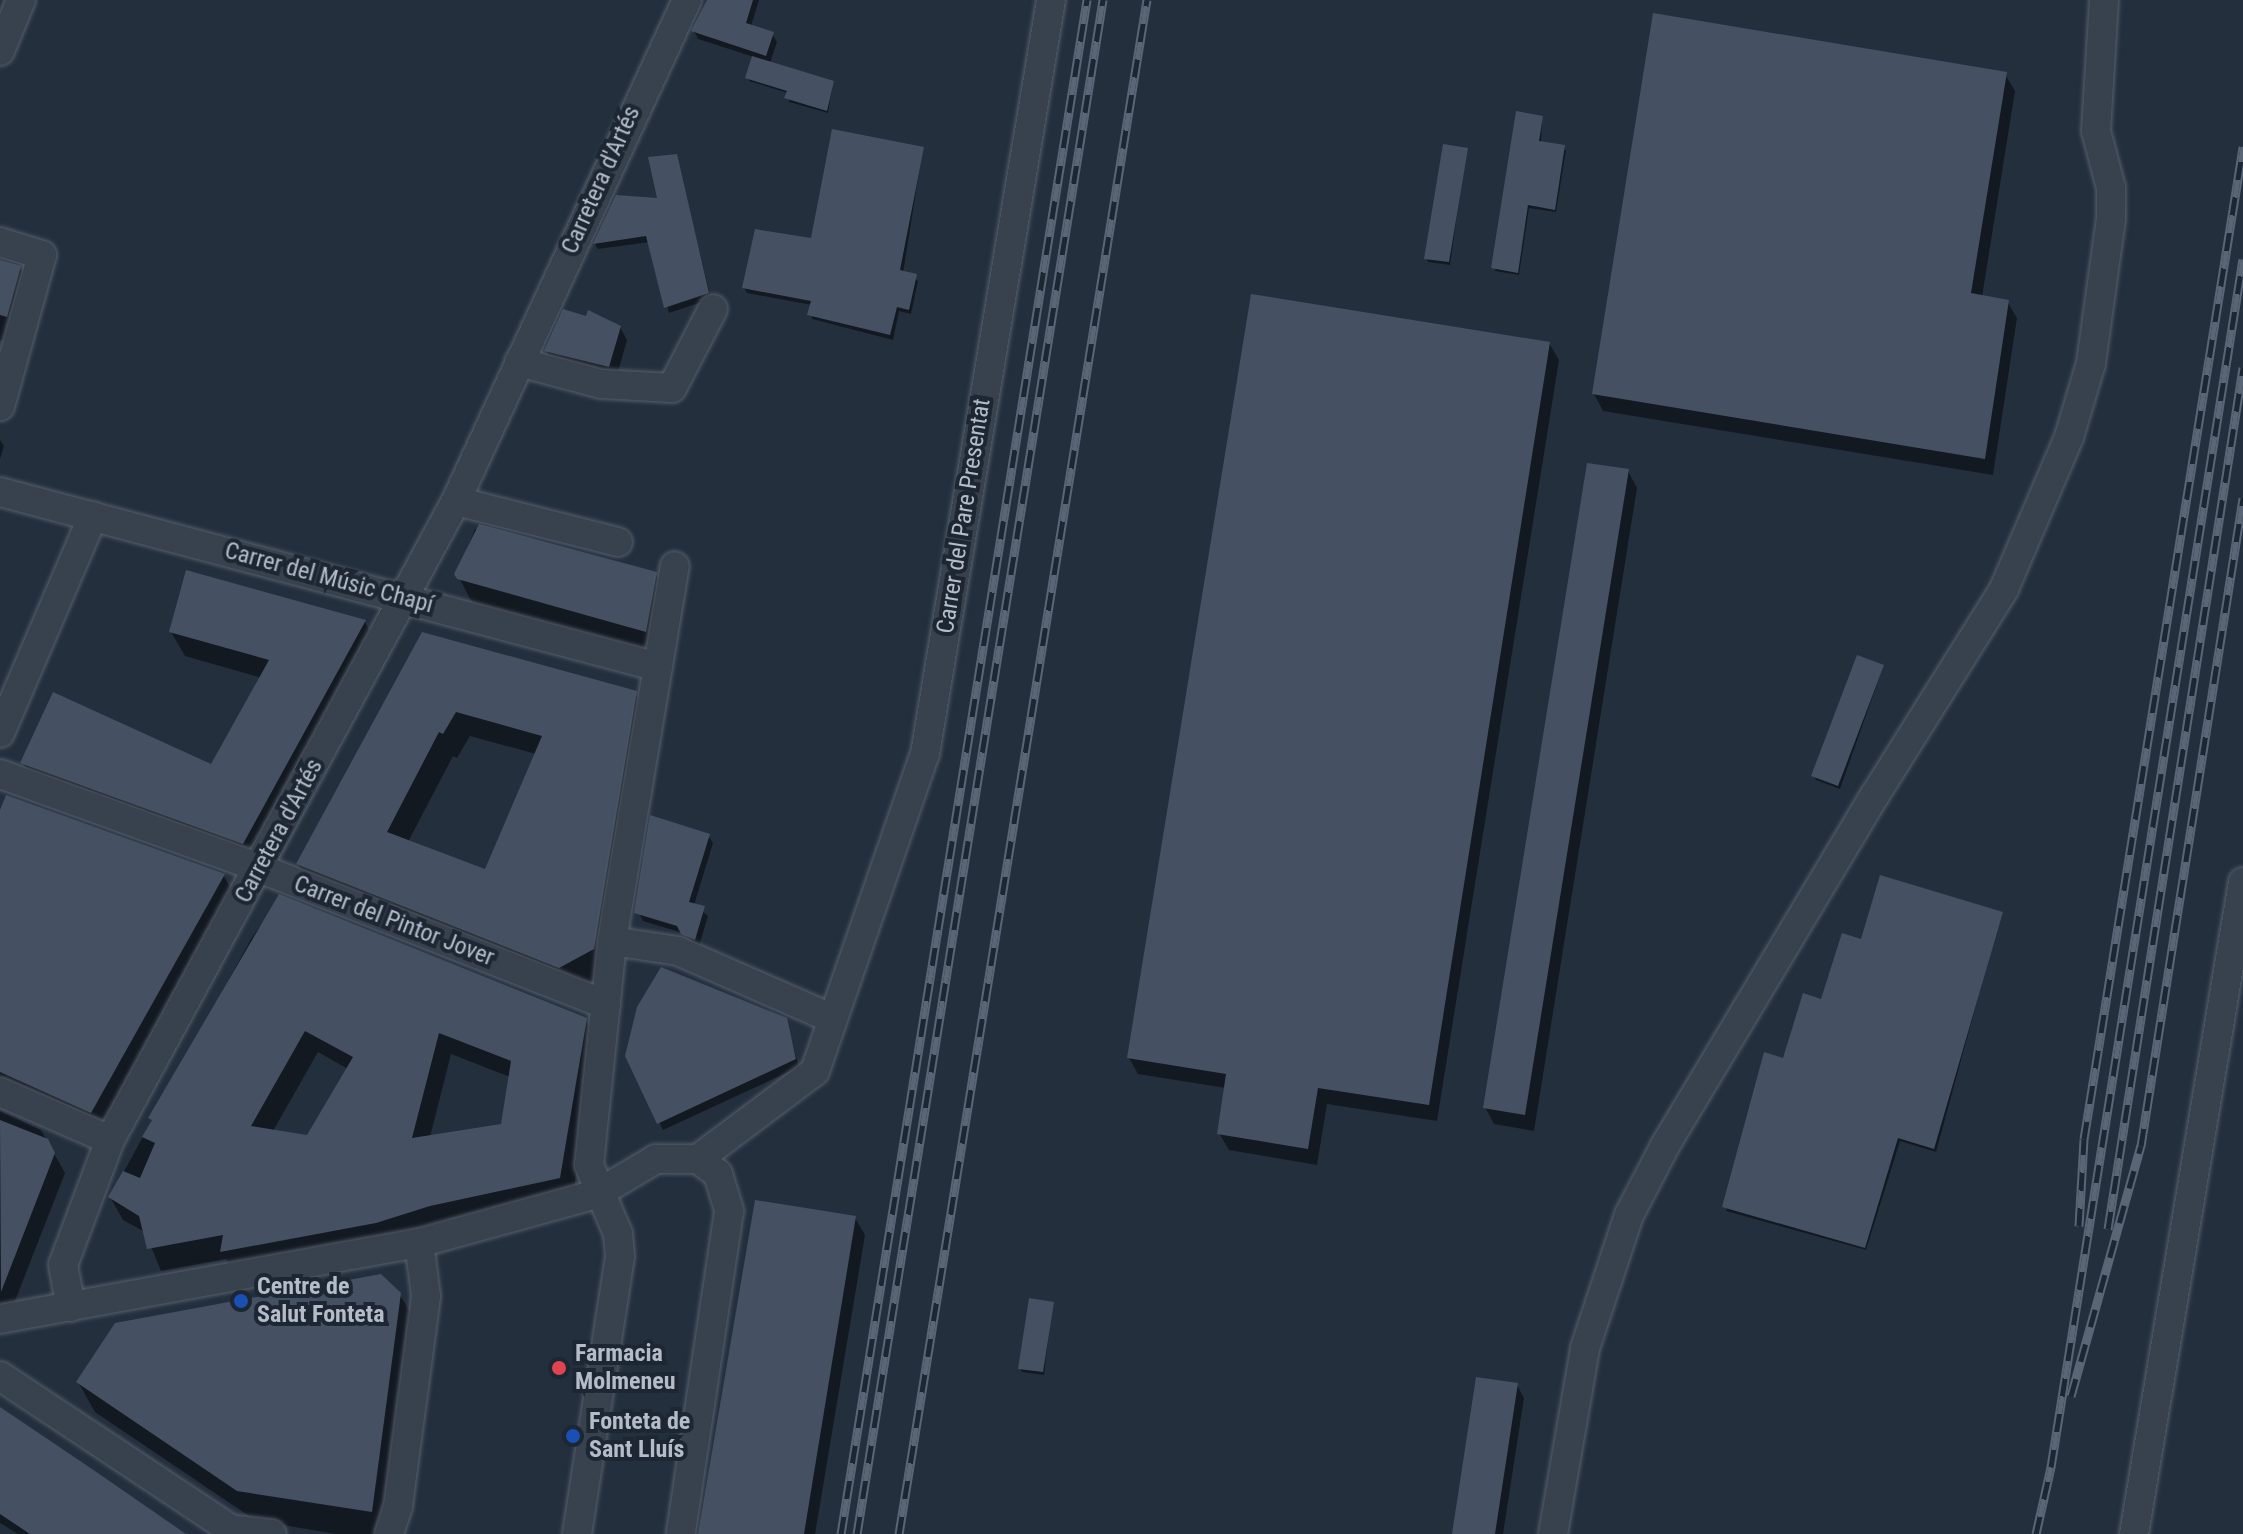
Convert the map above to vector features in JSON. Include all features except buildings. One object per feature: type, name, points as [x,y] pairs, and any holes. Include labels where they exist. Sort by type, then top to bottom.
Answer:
[{"type":"street","points":[[0,51],[21,0]]},
{"type":"street","name":"Carretera d'Artés","points":[[71,1307],[63,1265],[110,1140],[456,501],[687,0]]},
{"type":"street","name":"Carrer del Pare Presentat","points":[[698,1159],[815,1071],[925,754],[1051,0]]},
{"type":"street","points":[[1553,1534],[1585,1348],[1629,1215],[1666,1144],[1859,822],[2004,589],[2069,437],[2103,301],[2111,218],[2111,188],[2096,131],[2104,0]]},
{"type":"street","points":[[0,242],[42,255],[6,357],[0,406]]},
{"type":"street","points":[[519,362],[601,384],[672,388],[713,309]]},
{"type":"street","name":"Carrer del Músic Chapí","points":[[0,492],[405,597],[658,667]]},
{"type":"street","points":[[456,501],[618,542]]},
{"type":"street","points":[[0,733],[93,516]]},
{"type":"street","points":[[577,1534],[620,1256],[618,1234],[597,1194],[589,1165],[612,941],[675,566]]},
{"type":"street","name":"Carrer del Pintor Jover","points":[[0,774],[259,868],[606,1005]]},
{"type":"street","points":[[2134,1534],[2243,882]]},
{"type":"street","points":[[612,941],[678,951],[833,1019]]},
{"type":"street","points":[[0,1092],[110,1140]]},
{"type":"street","points":[[0,1319],[419,1243],[597,1194],[656,1159],[698,1159],[718,1174],[729,1211],[681,1534]]},
{"type":"street","points":[[389,1534],[398,1506],[426,1296],[419,1243]]},
{"type":"street","points":[[0,1376],[233,1531],[272,1534]]},
{"type":"railway","points":[[841,1534],[1087,0]]},
{"type":"railway","points":[[857,1534],[1103,0]]},
{"type":"railway","points":[[899,1534],[1147,0]]},
{"type":"railway","points":[[2079,1226],[2084,1139],[2243,147]]},
{"type":"railway","points":[[2036,1534],[2051,1467],[2243,259]]},
{"type":"railway","points":[[2108,1229],[2243,368]]},
{"type":"railway","points":[[2071,1396],[2141,1146],[2243,498]]},
{"type":"place","name":"Centre de Salut Fonteta","points":[[241,1301]]},
{"type":"place","name":"Farmacia Molmeneu","points":[[559,1368]]},
{"type":"place","name":"Fonteta de Sant Lluís","points":[[573,1436]]}]
